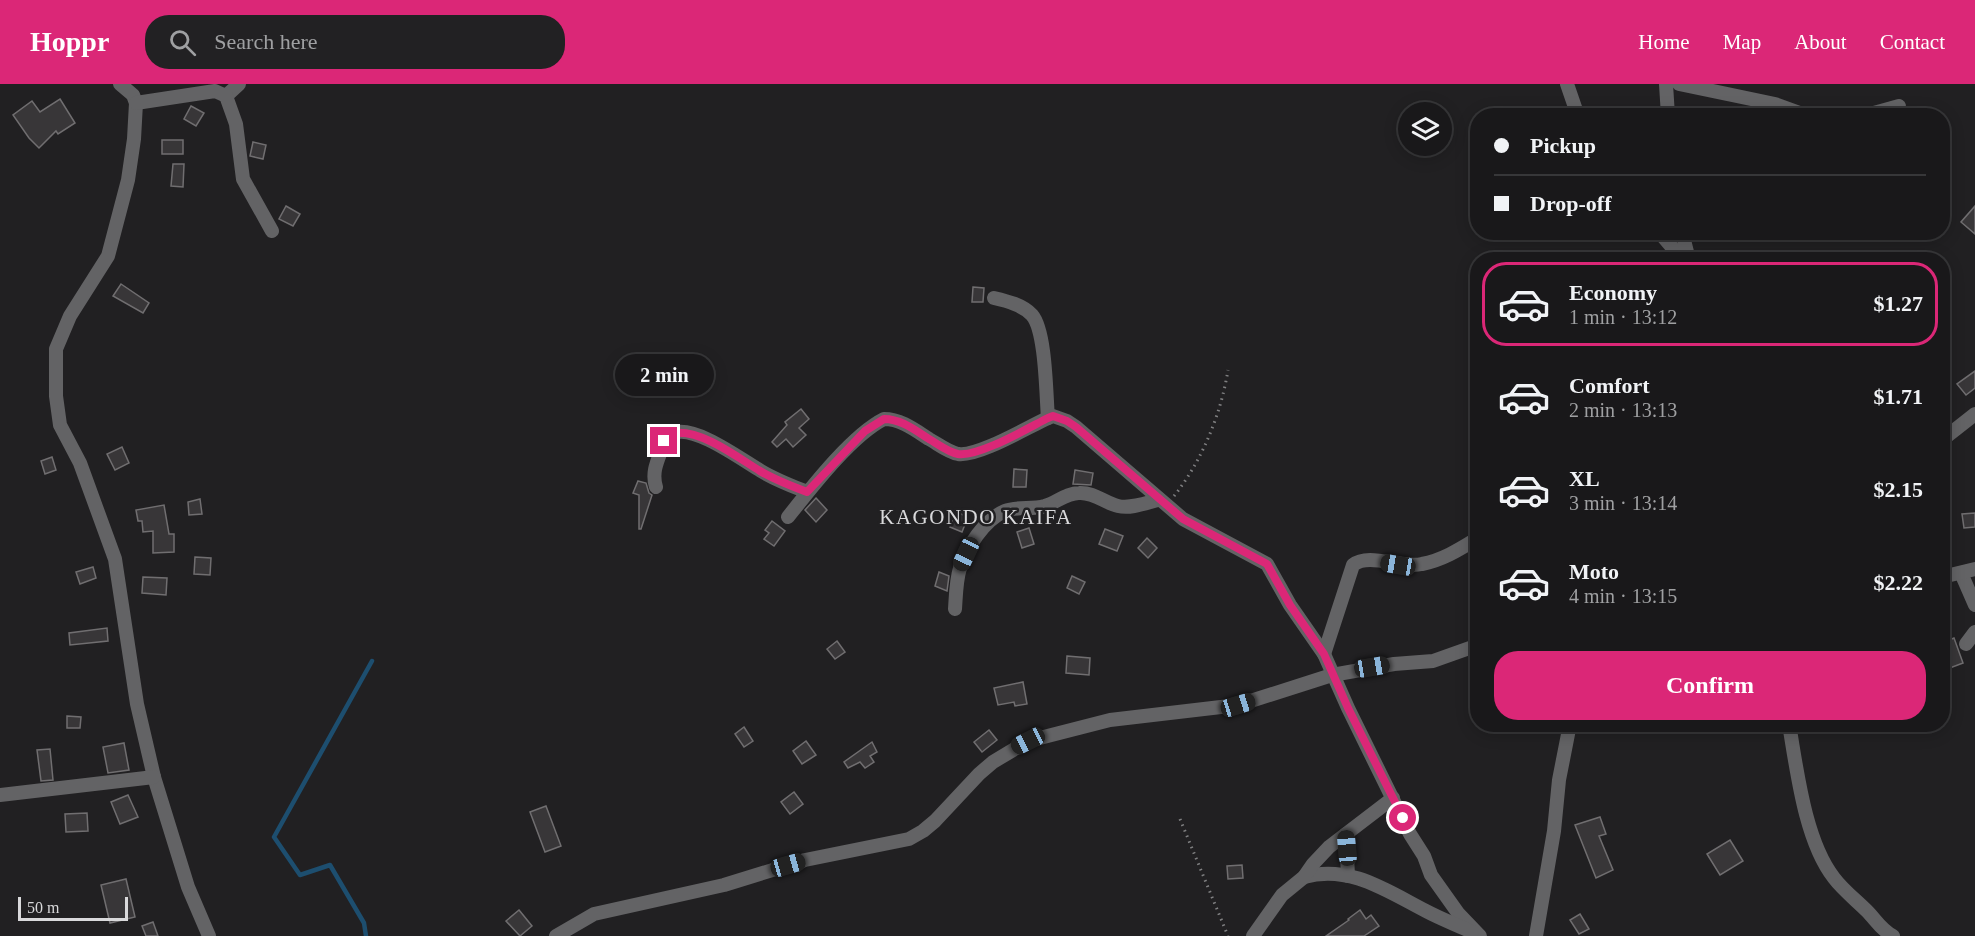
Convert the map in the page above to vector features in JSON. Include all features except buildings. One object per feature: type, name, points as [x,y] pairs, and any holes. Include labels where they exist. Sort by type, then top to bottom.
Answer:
[{"type":"street","points":[[120,84],[133,95],[136,103],[135,139],[128,180],[108,256],[70,316],[56,349],[56,396],[60,425],[80,463],[115,559],[137,704],[154,777],[188,887],[209,936]]},
{"type":"street","points":[[226,96],[239,84]]},
{"type":"street","points":[[1567,84],[1575,108]]},
{"type":"street","points":[[1666,84],[1668,108]]},
{"type":"street","points":[[1679,84],[1786,108]]},
{"type":"street","points":[[136,103],[214,91],[226,96],[236,124],[243,179],[272,231]]},
{"type":"street","points":[[1892,108],[1899,106]]},
{"type":"street","points":[[1666,240],[1676,252]]},
{"type":"street","points":[[994,298],[1012,303],[1031,313],[1036,320],[1042,339],[1048,418]]},
{"type":"street","points":[[1950,434],[1975,414]]},
{"type":"street","points":[[788,517],[807,492],[865,431],[884,419],[899,421],[958,454],[991,446],[1053,416],[1067,421],[1183,519],[1267,564],[1290,605],[1324,654],[1332,675],[1410,834],[1424,856],[1431,875],[1458,912],[1480,936]]},
{"type":"street","points":[[656,487],[655,468],[664,441],[675,433],[683,432],[693,434],[727,450],[761,471],[807,492]]},
{"type":"street","points":[[956,609],[960,568],[966,554],[978,534],[995,517],[1005,511],[1015,508],[1033,509],[1077,492],[1092,495],[1119,507],[1162,503]]},
{"type":"street","points":[[1324,654],[1348,575],[1353,565],[1359,560],[1420,565],[1447,556],[1470,543]]},
{"type":"street","points":[[1950,575],[1975,569]]},
{"type":"street","points":[[1961,573],[1975,605]]},
{"type":"street","points":[[1966,644],[1975,632]]},
{"type":"street","points":[[556,936],[594,914],[724,885],[805,860],[909,839],[935,821],[986,768],[1028,741],[1110,720],[1238,705],[1332,675],[1394,664],[1433,661],[1470,648]]},
{"type":"street","points":[[1536,936],[1568,732]]},
{"type":"street","points":[[1790,732],[1812,840],[1834,878],[1869,912],[1880,927],[1893,936]]},
{"type":"street","points":[[0,795],[154,777]]},
{"type":"street","points":[[1253,936],[1282,895],[1304,877],[1321,855],[1393,798]]},
{"type":"street","points":[[1346,834],[1348,876]]},
{"type":"street","points":[[1304,877],[1328,872],[1348,876],[1394,893],[1480,936]]},
{"type":"path","points":[[1162,503],[1188,477],[1206,442],[1226,384],[1228,370]]},
{"type":"path","points":[[1180,819],[1228,936]]},
{"type":"waterway","points":[[366,936],[364,923],[330,865],[300,875],[274,837],[372,661]]},
{"type":"district","name":"KAGONDO KAIFA","points":[[976,517]]},
{"type":"route","points":[[664,441],[675,433],[693,434],[727,450],[761,471],[807,492],[865,431],[874,423],[884,419],[899,421],[958,454],[991,446],[1053,416],[1067,421],[1101,447],[1158,500],[1183,519],[1267,564],[1290,605],[1324,654],[1332,675],[1403,818]]}]
